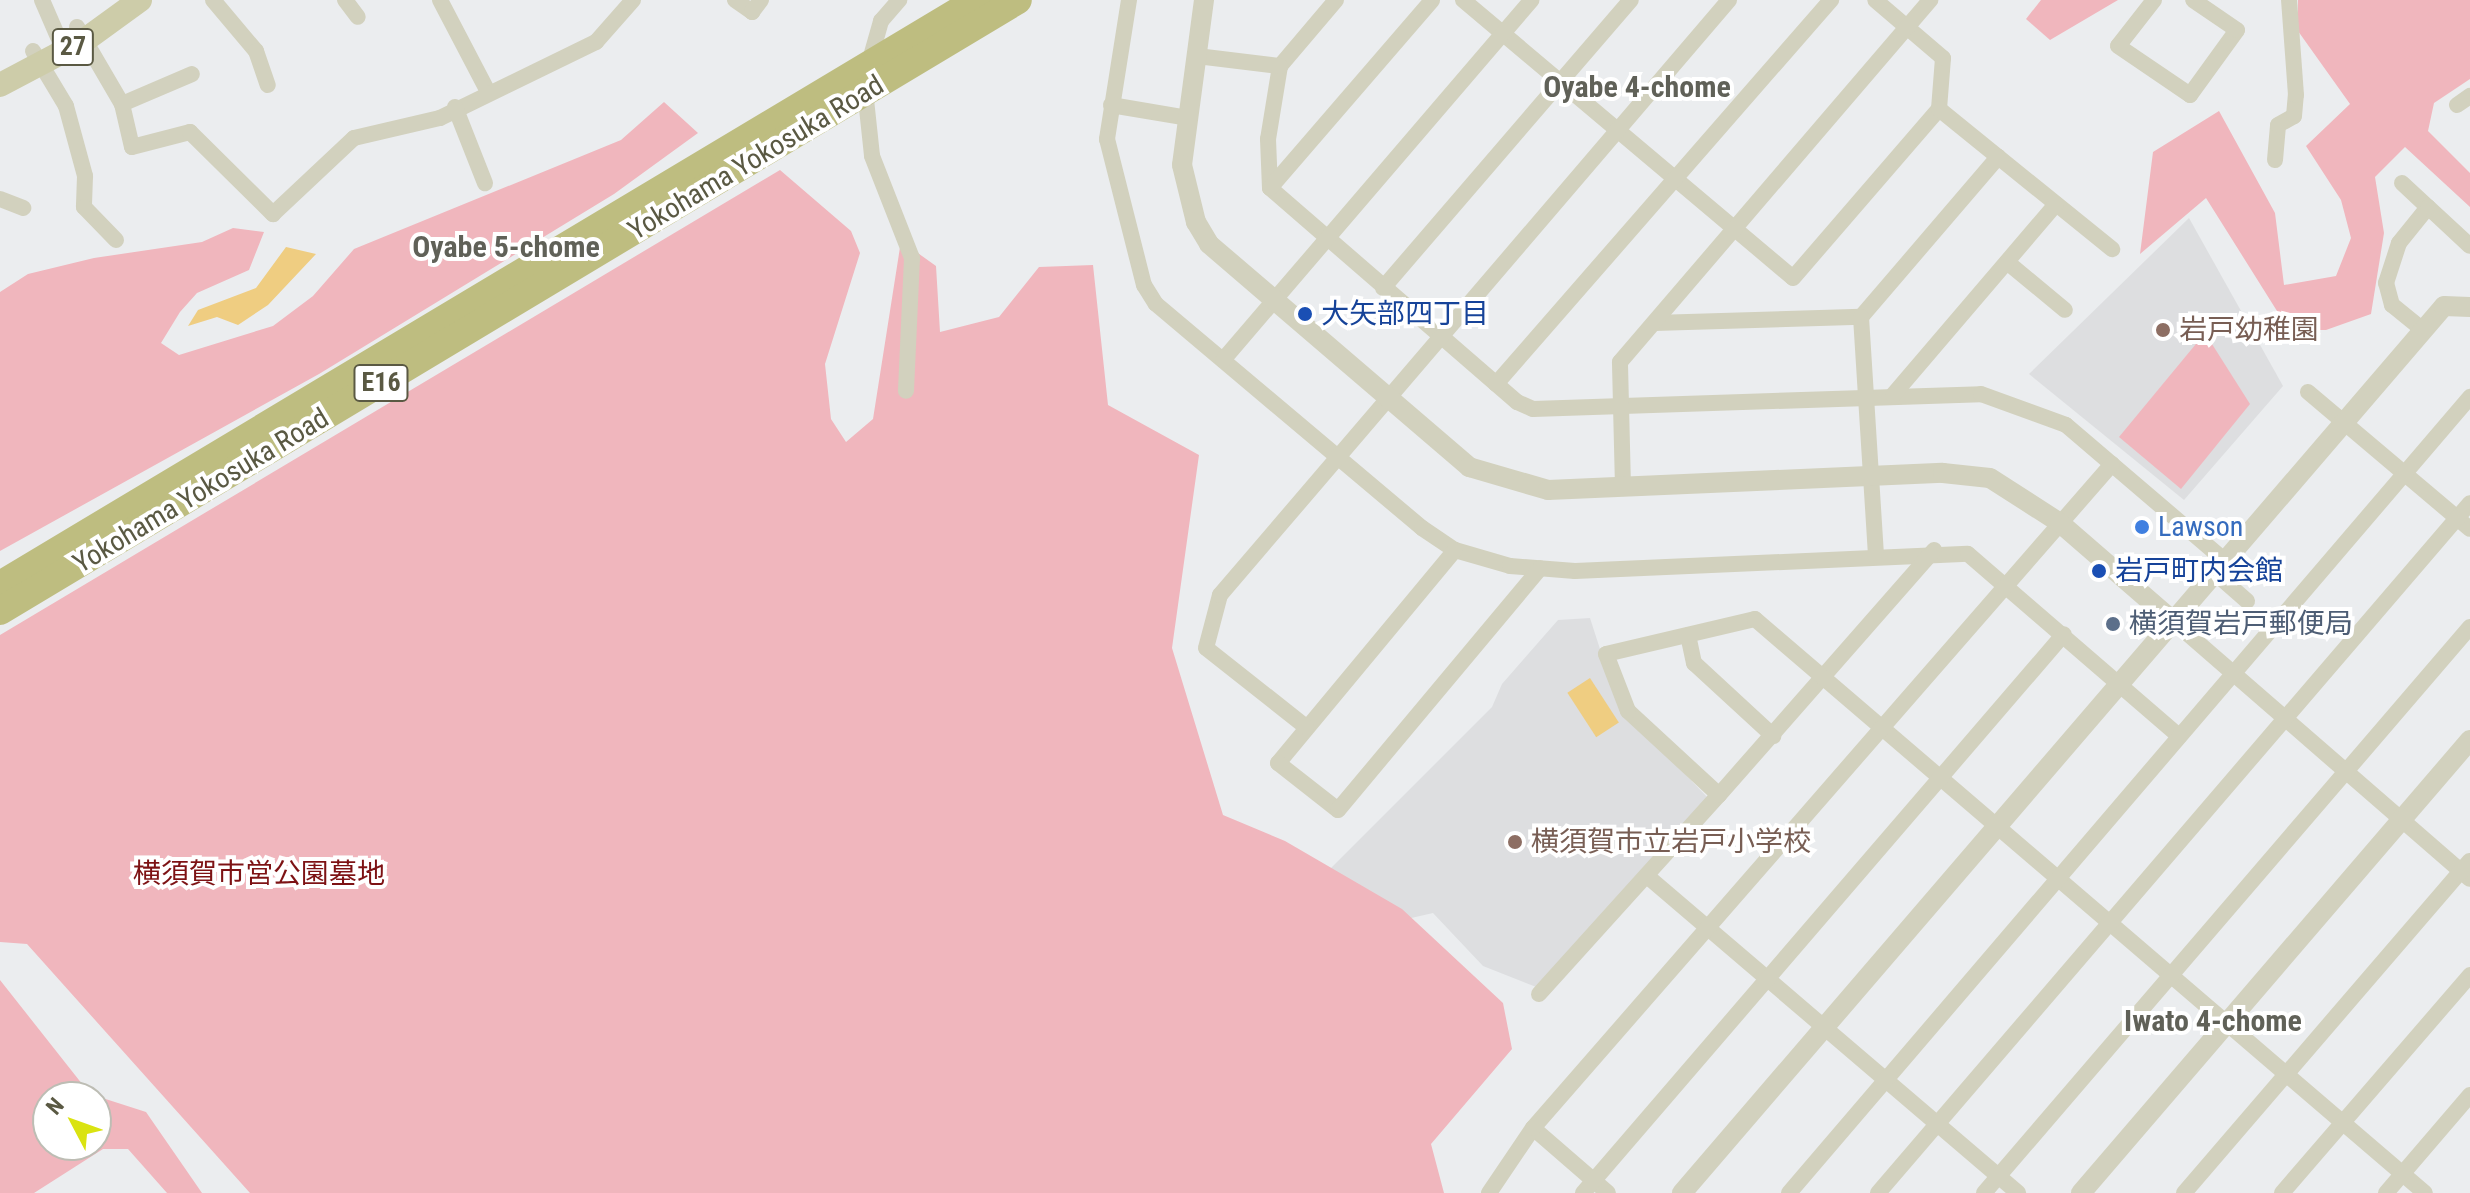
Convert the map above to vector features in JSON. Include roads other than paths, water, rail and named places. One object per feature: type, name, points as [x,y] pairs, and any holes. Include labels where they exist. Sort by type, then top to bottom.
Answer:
[{"type":"highway","name":"Yokohama Yokosuka Road","points":[[0,611],[756,145],[977,0]]},
{"type":"highway","name":"Yokohama Yokosuka Road","points":[[0,585],[756,145],[1018,0]]},
{"type":"highway","points":[[0,573],[144,499]]},
{"type":"main road","name":"27","points":[[73,35],[114,0]]},
{"type":"main road","name":"27","points":[[0,85],[73,35],[140,0]]},
{"type":"main road","name":"27","points":[[0,68],[37,58]]},
{"type":"street","points":[[42,0],[73,35],[122,104],[132,147],[190,132],[273,214],[354,138],[440,118],[455,107],[596,42],[633,0]]},
{"type":"street","points":[[213,0],[256,51],[268,85]]},
{"type":"street","points":[[345,0],[358,17]]},
{"type":"street","points":[[440,0],[488,92]]},
{"type":"street","points":[[735,0],[752,12],[761,0]]},
{"type":"street","points":[[899,0],[871,43],[862,117],[912,258],[906,391]]},
{"type":"street","points":[[1129,0],[1107,139],[1144,285],[1223,360],[1455,550],[1540,568],[1876,557],[1934,550],[1968,554],[2179,736]]},
{"type":"street","points":[[1204,0],[1182,165],[1196,222],[1209,244],[1389,400],[1487,478],[1548,490],[1867,478],[1990,478],[2060,523],[2402,820],[2467,870],[2184,1193]]},
{"type":"street","points":[[1336,0],[1280,66],[1267,151],[1270,188],[1440,338],[1496,384],[1533,409],[1865,395],[1981,394],[2066,425],[2112,464],[2219,566],[2247,601]]},
{"type":"street","points":[[1270,188],[1432,0]]},
{"type":"street","points":[[1463,0],[1793,278],[1939,109],[1943,58],[1875,0]]},
{"type":"street","points":[[1223,360],[1532,0]]},
{"type":"street","points":[[1383,288],[1631,0]]},
{"type":"street","points":[[1306,727],[1206,648],[1206,634],[1220,595],[1729,0]]},
{"type":"street","points":[[1496,384],[1831,0]]},
{"type":"street","points":[[1623,487],[1620,362],[1930,0]]},
{"type":"street","points":[[2154,0],[2118,46],[2190,95],[2237,30],[2193,0]]},
{"type":"street","points":[[2275,160],[2278,125],[2294,116],[2296,95],[2289,0]]},
{"type":"street","points":[[1197,56],[1280,66]]},
{"type":"street","points":[[37,58],[66,106],[85,176],[84,207],[116,240]]},
{"type":"street","points":[[122,104],[192,74]]},
{"type":"street","points":[[1111,105],[1189,118]]},
{"type":"street","points":[[455,107],[485,183]]},
{"type":"street","points":[[1939,109],[2112,249]]},
{"type":"street","points":[[1876,557],[1867,478],[1861,317],[1998,157]]},
{"type":"street","points":[[2402,183],[2470,246]]},
{"type":"street","points":[[0,199],[23,208]]},
{"type":"street","points":[[1893,395],[2056,204]]},
{"type":"street","points":[[2423,330],[2392,305],[2386,283],[2399,243],[2428,207]]},
{"type":"street","points":[[2007,262],[2065,310]]},
{"type":"street","points":[[1682,1193],[2423,330],[2451,303],[2470,305]]},
{"type":"street","points":[[1654,323],[1861,317]]},
{"type":"street","points":[[2308,392],[2464,524]]},
{"type":"street","points":[[1789,1193],[2470,397]]},
{"type":"street","points":[[1489,1193],[1533,1128],[2112,464]]},
{"type":"street","points":[[1878,1193],[2285,718],[2464,524],[2470,503]]},
{"type":"street","points":[[1455,550],[1278,763],[1338,810],[1540,568]]},
{"type":"street","points":[[1539,994],[1826,680],[1934,550]]},
{"type":"street","points":[[1719,795],[1628,711],[1606,654],[1755,619],[2425,1193]]},
{"type":"street","points":[[1984,1193],[2470,627]]},
{"type":"street","points":[[1588,1187],[2064,634]]},
{"type":"street","points":[[1688,635],[1694,663],[1773,736]]},
{"type":"street","points":[[2081,1193],[2470,740]]},
{"type":"street","points":[[1647,876],[2018,1193]]},
{"type":"street","points":[[2282,1193],[2470,975]]},
{"type":"street","points":[[2386,1193],[2470,1095]]},
{"type":"street","points":[[1533,1128],[1588,1187],[1608,1193]]},
{"type":"place","name":"大矢部四丁目","points":[[1305,314]]},
{"type":"place","name":"岩戸幼稚園","points":[[2163,330]]},
{"type":"place","name":"Lawson","points":[[2142,527]]},
{"type":"place","name":"岩戸町内会館","points":[[2099,571]]},
{"type":"place","name":"横須賀岩戸郵便局","points":[[2113,624]]},
{"type":"place","name":"横須賀市立岩戸小学校","points":[[1515,842]]},
{"type":"district","name":"Oyabe 4-chome","points":[[1637,87]]},
{"type":"district","name":"Oyabe 5-chome","points":[[506,247]]},
{"type":"district","name":"Iwato 4-chome","points":[[2213,1021]]},
{"type":"park label","name":"横須賀市営公園墓地","points":[[259,874]]}]
